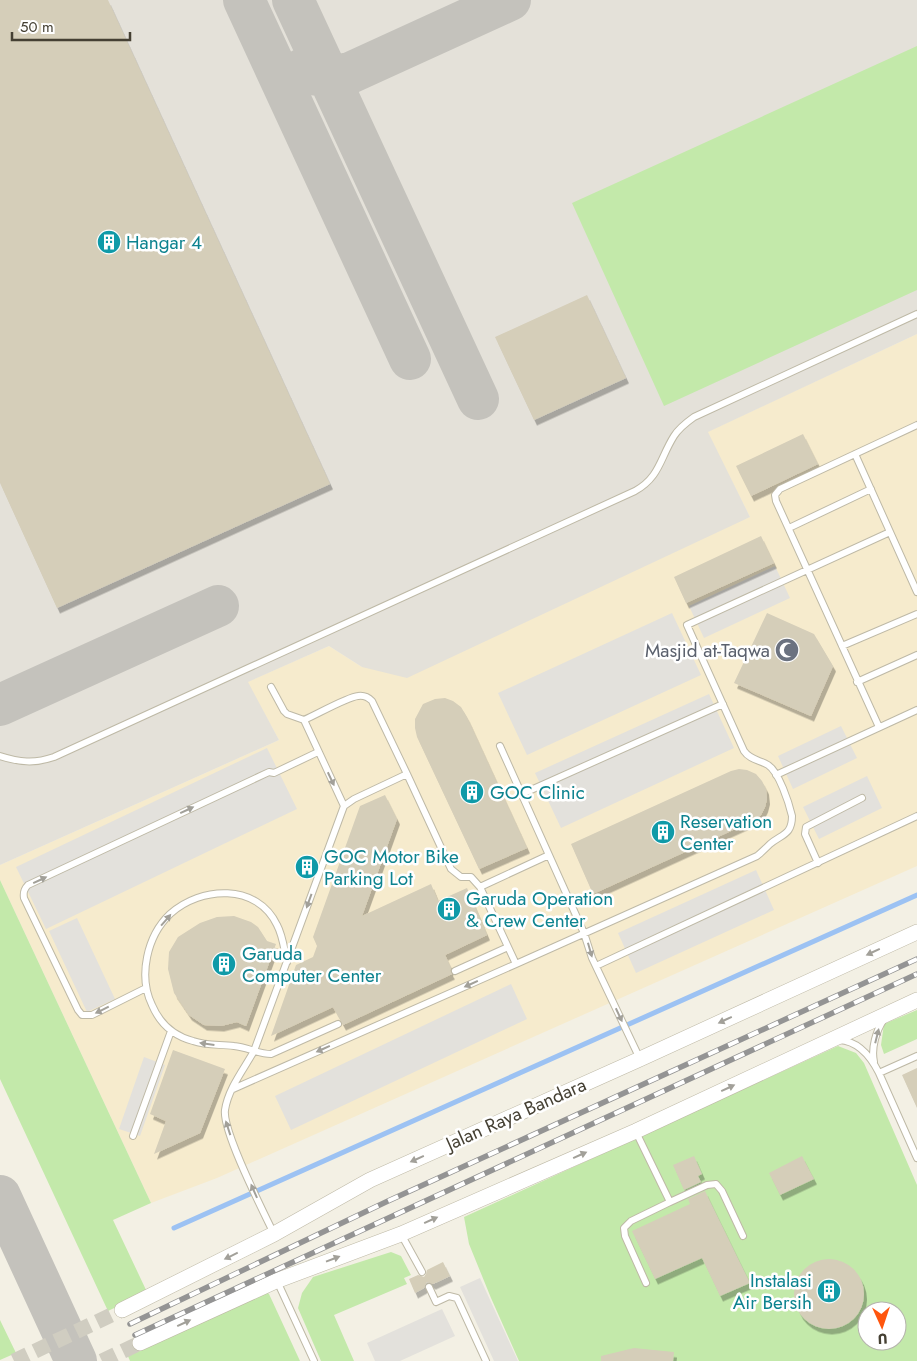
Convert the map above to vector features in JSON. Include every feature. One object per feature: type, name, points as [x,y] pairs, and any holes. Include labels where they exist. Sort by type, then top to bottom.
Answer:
[{"type":"street","name":"Jalan Raya Bandara","points":[[122,1310],[274,1234],[370,1180],[917,932]]},
{"type":"street","points":[[140,1343],[276,1281],[400,1234],[636,1131],[917,1000]]},
{"type":"lane","points":[[0,756],[17,761],[36,762],[54,757],[635,491],[643,487],[655,474],[674,437],[686,422],[694,416],[917,314]]},
{"type":"lane","points":[[879,727],[775,498],[777,491],[917,425]]},
{"type":"lane","points":[[855,454],[917,592]]},
{"type":"lane","points":[[788,528],[871,490]]},
{"type":"lane","points":[[233,1089],[757,856],[771,843],[786,834],[792,823],[792,816],[776,775],[767,765],[747,755],[687,624],[890,532]]},
{"type":"lane","points":[[842,646],[917,614]]},
{"type":"lane","points":[[857,682],[917,655]]},
{"type":"lane","points":[[271,687],[284,712],[304,720],[355,697],[369,698],[372,701],[451,869],[461,877],[471,877],[480,887],[516,964]]},
{"type":"lane","points":[[522,794],[722,704]]},
{"type":"lane","points":[[776,775],[917,710]]},
{"type":"lane","points":[[304,720],[344,806]]},
{"type":"lane","points":[[500,746],[584,933],[596,966],[640,1059]]},
{"type":"lane","points":[[146,988],[92,1015],[82,1015],[24,898],[24,889],[28,885],[268,772],[274,773],[318,752]]},
{"type":"lane","points":[[274,1234],[243,1166],[225,1119],[227,1102],[254,1051],[344,806],[354,799],[407,774]]},
{"type":"lane","points":[[818,863],[806,837],[806,827],[862,798]]},
{"type":"lane","points":[[596,966],[917,816]]},
{"type":"lane","points":[[480,887],[549,855]]},
{"type":"lane","points":[[287,963],[277,924],[262,904],[253,898],[241,894],[229,892],[214,894],[181,906],[161,924],[149,948],[146,962],[146,988],[161,1022],[171,1031],[192,1041],[205,1044],[242,1047],[262,1054],[271,1054],[338,1024]]},
{"type":"lane","points":[[455,971],[508,947]]},
{"type":"lane","points":[[874,1063],[873,1050],[876,1034],[890,1012]]},
{"type":"lane","points":[[134,1136],[171,1031]]},
{"type":"lane","points":[[827,1041],[842,1040],[848,1042],[864,1051],[874,1063],[917,1158]]},
{"type":"lane","points":[[879,1073],[917,1056]]},
{"type":"lane","points":[[636,1131],[670,1202]]},
{"type":"lane","points":[[646,1283],[625,1236],[624,1228],[631,1221],[670,1202],[707,1185],[716,1184],[722,1191],[743,1236]]},
{"type":"lane","points":[[400,1234],[422,1272]]},
{"type":"lane","points":[[276,1281],[314,1361]]},
{"type":"lane","points":[[429,1287],[436,1302],[449,1296],[457,1298],[486,1361]]},
{"type":"shaded area","points":[[0,0],[917,0],[917,334],[708,432],[750,517],[407,678],[362,667],[329,646],[248,682],[279,740],[0,865]]},
{"type":"shaded area","points":[[917,334],[917,866],[217,1178],[151,1203],[0,880],[0,865],[279,740],[247,682],[329,646],[362,667],[750,517],[707,432]]},
{"type":"shaded area","points":[[775,566],[790,598],[704,638],[689,606]]},
{"type":"shaded area","points":[[672,613],[701,675],[527,755],[498,693]]},
{"type":"shaded area","points":[[709,694],[734,748],[561,828],[535,773]]},
{"type":"shaded area","points":[[841,726],[857,758],[793,789],[778,756]]},
{"type":"shaded area","points":[[267,748],[297,809],[46,929],[16,867]]},
{"type":"shaded area","points":[[867,776],[882,808],[819,839],[803,807]]},
{"type":"shaded area","points":[[756,870],[774,910],[636,973],[618,933]]},
{"type":"shaded area","points":[[77,918],[115,999],[87,1012],[49,931]]},
{"type":"shaded area","points":[[511,984],[527,1019],[291,1130],[275,1096]]},
{"type":"shaded area","points":[[144,1057],[165,1065],[140,1136],[119,1129]]},
{"type":"shaded area","points":[[480,1278],[518,1361],[494,1361],[460,1287]]},
{"type":"shaded area","points":[[442,1309],[455,1336],[400,1361],[375,1361],[367,1343]]},
{"type":"green space","points":[[917,46],[917,290],[664,406],[572,203]]},
{"type":"green space","points":[[0,880],[151,1203],[113,1220],[147,1292],[108,1311],[0,1079]]},
{"type":"green space","points":[[917,1010],[917,1039],[884,1054],[881,1045],[884,1024]]},
{"type":"green space","points":[[838,1046],[856,1053],[864,1063],[917,1185],[917,1361],[519,1361],[469,1244],[464,1217]]},
{"type":"green space","points":[[391,1252],[401,1256],[411,1275],[404,1278],[407,1284],[334,1315],[354,1361],[321,1361],[298,1308],[302,1293],[313,1277]]},
{"type":"green space","points":[[266,1291],[300,1361],[130,1361],[127,1354],[259,1292]]},
{"type":"green space","points":[[0,1320],[16,1353],[0,1360]]},
{"type":"building","name":"Hangar 4","points":[[0,0],[108,0],[330,484],[57,608],[0,483]]},
{"type":"building","points":[[587,295],[626,378],[534,420],[495,337]]},
{"type":"building","points":[[803,434],[818,464],[751,496],[736,466]]},
{"type":"building","points":[[761,536],[774,563],[686,603],[674,577]]},
{"type":"building","name":"Masjid at-Taqwa","points":[[767,613],[814,634],[833,666],[811,716],[734,683]]},
{"type":"building","name":"GOC Clinic","points":[[445,698],[461,707],[467,717],[527,848],[479,869],[417,737],[415,728],[415,719],[423,704],[435,699]]},
{"type":"building","name":"Reservation Center","points":[[739,769],[756,774],[766,789],[767,799],[761,815],[755,820],[593,894],[571,844]]},
{"type":"building","name":"Garuda Operation & Crew Center","points":[[385,795],[397,819],[362,916],[431,884],[438,901],[467,888],[487,935],[445,955],[452,974],[343,1025],[333,1007],[271,1036],[296,965],[313,957],[317,946],[313,937],[360,806]]},
{"type":"building","name":"Garuda Computer Center","points":[[234,916],[251,922],[258,927],[267,941],[276,944],[246,1026],[237,1022],[221,1026],[204,1025],[189,1015],[174,993],[168,969],[169,952],[178,937],[200,923],[217,917]]},
{"type":"building","points":[[173,1050],[225,1069],[200,1133],[154,1154],[166,1121],[150,1114]]},
{"type":"building","points":[[917,1068],[917,1108],[902,1075]]},
{"type":"building","points":[[694,1156],[702,1174],[698,1176],[701,1182],[684,1190],[673,1165]]},
{"type":"building","points":[[802,1156],[814,1179],[780,1195],[769,1173]]},
{"type":"building","points":[[705,1191],[750,1283],[720,1296],[702,1258],[655,1279],[632,1231],[690,1204],[688,1199]]},
{"type":"building","name":"Instalasi Air Bersih","points":[[822,1259],[836,1259],[849,1265],[858,1274],[864,1287],[864,1301],[857,1301],[857,1315],[849,1323],[836,1329],[822,1329],[809,1323],[800,1314],[794,1301],[794,1287],[800,1274],[809,1265]]},
{"type":"building","points":[[443,1262],[450,1276],[433,1284],[427,1282],[424,1288],[415,1293],[409,1279],[418,1275],[424,1277],[427,1270]]},
{"type":"building","points":[[634,1348],[674,1352],[673,1361],[601,1361],[601,1356]]},
{"type":"waterway","points":[[174,1228],[917,895]]},
{"type":"taxiway","points":[[244,0],[410,359]]},
{"type":"taxiway","points":[[293,0],[478,399]]},
{"type":"taxiway","points":[[301,70],[325,76],[350,73],[510,0]]},
{"type":"taxiway","points":[[0,705],[218,606]]},
{"type":"taxiway","points":[[0,1196],[76,1361]]},
{"type":"tunnel","points":[[14,1361],[122,1310]]},
{"type":"tunnel","points":[[102,1361],[140,1343]]},
{"type":"railway","points":[[130,1324],[388,1201],[917,959]]},
{"type":"railway","points":[[135,1335],[917,974]]},
{"type":"place","name":"Hangar 4","points":[[109,242]]},
{"type":"place","name":"Masjid at-Taqwa","points":[[787,650]]},
{"type":"place","name":"GOC Clinic","points":[[472,792]]},
{"type":"place","name":"Reservation Center","points":[[663,832]]},
{"type":"place","name":"GOC Motor Bike Parking Lot","points":[[307,867]]},
{"type":"place","name":"Garuda Operation & Crew Center","points":[[449,909]]},
{"type":"place","name":"Garuda Computer Center","points":[[224,964]]},
{"type":"place","name":"Instalasi Air Bersih","points":[[829,1291]]}]
